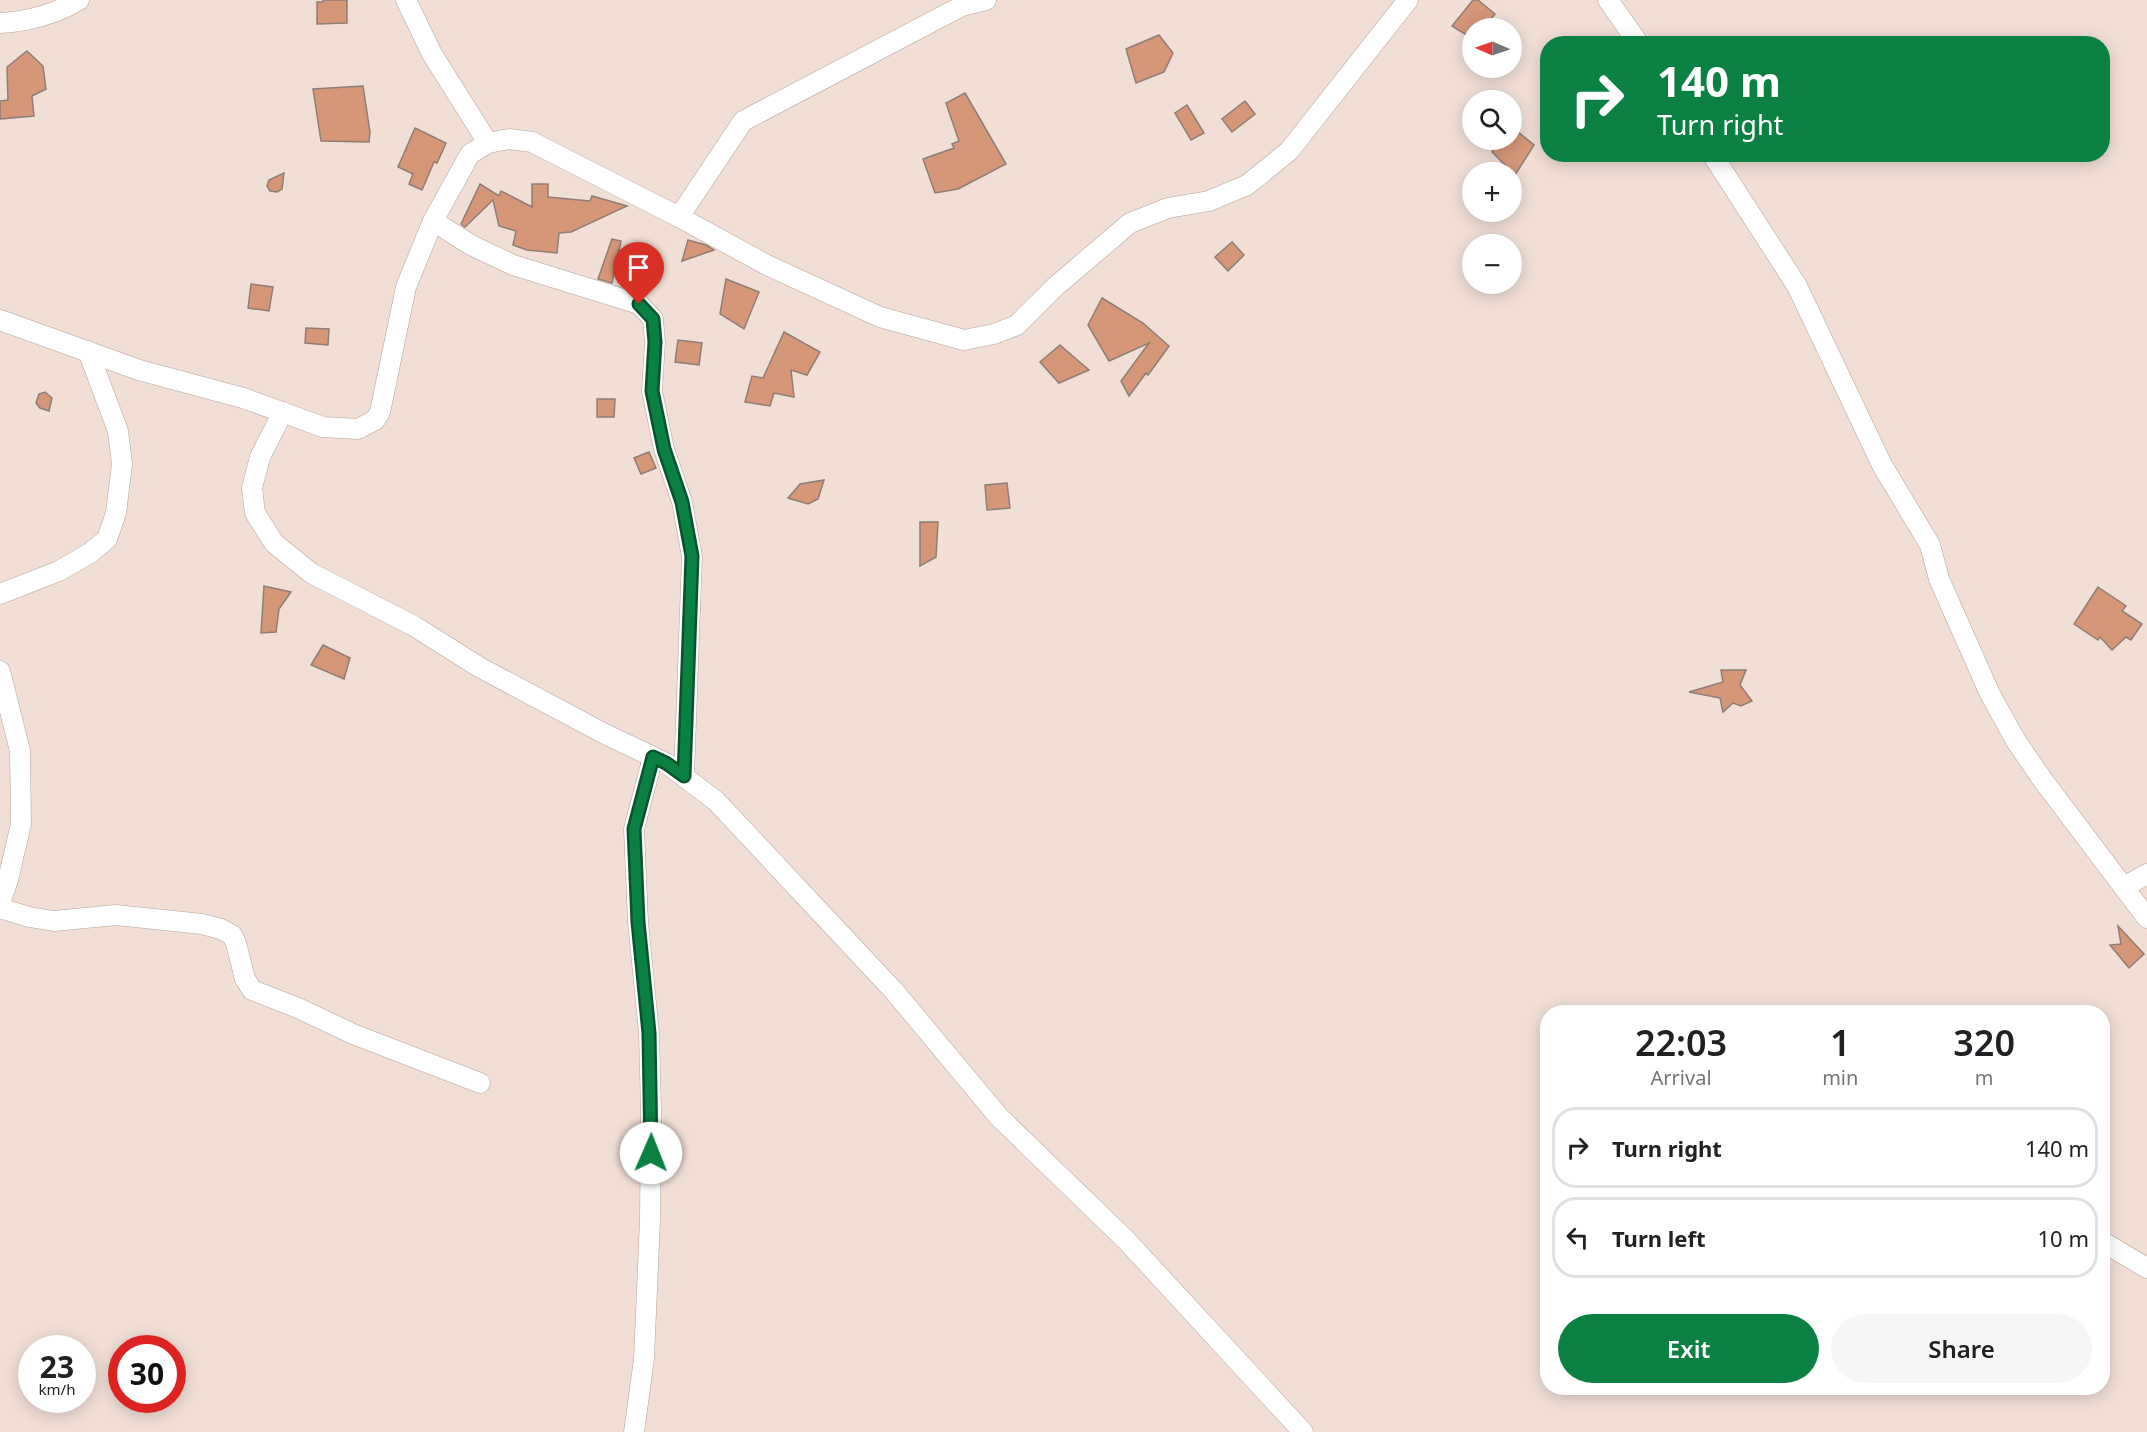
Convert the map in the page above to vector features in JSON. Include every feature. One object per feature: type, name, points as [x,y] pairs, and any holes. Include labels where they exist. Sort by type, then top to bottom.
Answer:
[{"type":"street","points":[[0,23],[17,22],[68,7],[79,0]]},
{"type":"street","points":[[406,0],[432,54],[488,143]]},
{"type":"street","points":[[679,217],[743,121],[962,6],[986,0]]},
{"type":"street","points":[[0,320],[139,370],[243,398],[323,427],[358,429],[375,420],[380,411],[406,287],[433,221],[470,154],[488,143],[509,139],[532,142],[765,264],[880,317],[964,340],[994,334],[1017,325],[1056,286],[1130,223],[1168,208],[1209,201],[1246,185],[1266,172],[1289,151],[1408,0]]},
{"type":"street","points":[[1608,0],[1633,36]]},
{"type":"street","points":[[1717,162],[1797,286],[1882,465],[1930,545],[1940,579],[1953,610],[1990,694],[2016,741],[2042,780],[2147,918]]},
{"type":"street","points":[[433,221],[471,244],[513,265],[639,304],[653,319],[655,342],[652,391],[664,449],[682,502],[692,556],[684,776]]},
{"type":"street","points":[[0,594],[59,571],[90,553],[107,539],[116,513],[122,464],[121,453],[118,431],[88,351]]},
{"type":"street","points":[[283,412],[260,457],[252,488],[255,513],[274,543],[311,573],[414,626],[479,667],[603,733],[666,763],[716,801],[894,991],[999,1117],[1126,1240],[1303,1432]]},
{"type":"street","points":[[0,671],[20,751],[21,824],[8,880],[0,903]]},
{"type":"street","points":[[634,1432],[644,1359],[650,1218],[651,1110],[649,1033],[638,922],[634,829],[653,757]]},
{"type":"street","points":[[2124,887],[2147,874]]},
{"type":"street","points":[[0,909],[54,921],[116,915],[202,924],[221,929],[232,935],[245,979],[252,990],[298,1008],[353,1034],[480,1083]]},
{"type":"street","points":[[2110,1246],[2147,1268]]},
{"type":"building","points":[[323,0],[347,0],[347,23],[317,24],[317,2],[323,2]]},
{"type":"building","points":[[1473,0],[1478,0],[1495,14],[1492,18],[1462,18],[1462,32],[1452,26]]},
{"type":"building","points":[[1159,35],[1173,53],[1164,72],[1136,83],[1126,49]]},
{"type":"building","points":[[27,51],[43,66],[46,89],[32,96],[34,116],[0,119],[0,101],[8,100],[7,67]]},
{"type":"building","points":[[363,86],[370,132],[369,142],[321,141],[313,89]]},
{"type":"building","points":[[965,93],[1006,164],[958,189],[935,193],[923,159],[954,148],[952,144],[959,141],[946,103]]},
{"type":"building","points":[[1245,101],[1255,114],[1232,132],[1222,119]]},
{"type":"building","points":[[1187,105],[1204,133],[1191,140],[1175,113]]},
{"type":"building","points":[[415,128],[446,143],[437,163],[434,162],[422,190],[409,184],[413,174],[398,167]]},
{"type":"building","points":[[1522,135],[1534,145],[1522,164],[1522,162],[1502,162],[1492,152],[1493,150],[1522,150]]},
{"type":"building","points":[[284,173],[282,189],[277,192],[270,191],[267,186],[269,180]]},
{"type":"building","points":[[480,184],[499,196],[501,191],[532,207],[532,184],[548,184],[548,197],[590,201],[592,196],[627,206],[571,232],[559,233],[557,253],[527,250],[513,245],[516,231],[499,226],[493,200],[465,227],[461,224]]},
{"type":"building","points":[[612,239],[621,241],[612,283],[598,279]]},
{"type":"building","points":[[688,240],[706,245],[714,250],[682,261]]},
{"type":"building","points":[[1232,242],[1244,255],[1228,271],[1215,257]]},
{"type":"building","points":[[726,279],[759,292],[744,329],[720,314]]},
{"type":"building","points":[[251,284],[273,287],[269,311],[248,308]]},
{"type":"building","points":[[1102,298],[1143,323],[1169,346],[1129,396],[1121,381],[1149,343],[1109,361],[1088,325]]},
{"type":"building","points":[[306,328],[329,329],[328,345],[305,343]]},
{"type":"building","points":[[784,332],[820,352],[807,375],[791,370],[794,397],[774,393],[770,406],[745,402],[752,376],[763,378]]},
{"type":"building","points":[[678,340],[702,343],[699,365],[675,362]]},
{"type":"building","points":[[1060,345],[1089,370],[1059,383],[1040,362]]},
{"type":"building","points":[[45,392],[52,398],[49,411],[40,408],[36,403],[39,394]]},
{"type":"building","points":[[597,399],[615,399],[614,417],[597,417]]},
{"type":"building","points":[[649,452],[656,468],[641,474],[634,458]]},
{"type":"building","points":[[824,480],[818,499],[808,504],[788,498],[800,484]]},
{"type":"building","points":[[1007,483],[1010,508],[987,510],[985,485]]},
{"type":"building","points":[[920,522],[938,522],[936,557],[920,566]]},
{"type":"building","points":[[264,586],[291,592],[279,609],[276,632],[261,633]]},
{"type":"building","points":[[2098,587],[2126,606],[2122,611],[2142,624],[2131,640],[2126,637],[2112,650],[2100,637],[2098,640],[2074,624]]},
{"type":"building","points":[[323,645],[350,658],[344,679],[311,665]]},
{"type":"building","points":[[1721,670],[1746,670],[1740,685],[1752,701],[1741,706],[1733,703],[1723,712],[1720,698],[1689,692],[1723,682]]},
{"type":"building","points":[[2118,926],[2144,954],[2129,968],[2110,945],[2121,944]]},
{"type":"route","points":[[639,304],[653,319],[655,342],[652,391],[664,449],[682,502],[692,556],[684,776],[653,757],[634,829],[638,922],[649,1033],[651,1153]]}]
